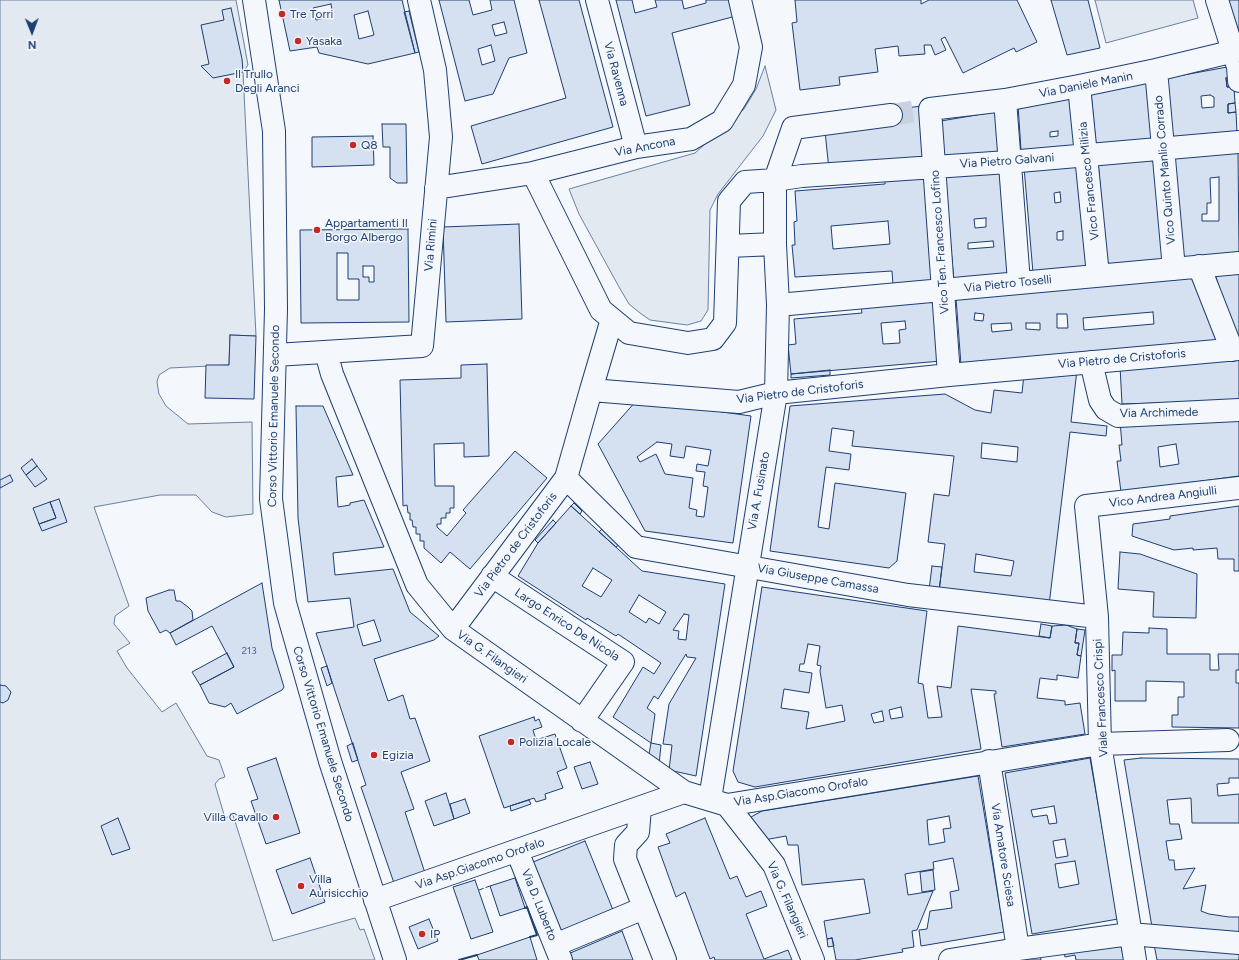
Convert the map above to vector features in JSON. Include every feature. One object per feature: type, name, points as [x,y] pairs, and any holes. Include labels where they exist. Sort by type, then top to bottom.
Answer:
[{"type":"street","name":"Corso Vittorio Emanuele Secondo","points":[[254,0],[274,131],[276,310],[271,499],[285,603],[330,761],[395,960]]},
{"type":"street","name":"Via Rimini","points":[[275,355],[422,346],[441,137],[436,77],[419,0]]},
{"type":"street","name":"Via Ravenna","points":[[597,0],[636,147]]},
{"type":"street","name":"Via Ancona","points":[[436,188],[533,173],[636,147],[691,139],[722,121],[744,85],[751,48],[740,0]]},
{"type":"street","points":[[1217,0],[1236,51],[1239,81]]},
{"type":"street","name":"Via Daniele Manin","points":[[930,109],[1005,100],[1079,86],[1236,51]]},
{"type":"street","name":"Vico Quinto Manlio Corrado","points":[[1156,70],[1174,269]]},
{"type":"street","name":"Vico Francesco Milizia","points":[[1079,86],[1098,275]]},
{"type":"street","points":[[1005,100],[1008,162],[1019,282]]},
{"type":"street","name":"Vico Ten. Francesco Lofino","points":[[930,109],[949,374]]},
{"type":"street","points":[[775,180],[793,128],[891,115]]},
{"type":"street","name":"Via Pietro Galvani","points":[[533,173],[601,310],[629,333],[688,343],[712,340],[726,323],[729,201],[745,182],[802,176],[1008,162],[1239,142]]},
{"type":"street","name":"Via A. Fusinato","points":[[718,802],[746,566],[776,393],[778,305],[775,244],[775,180]]},
{"type":"street","points":[[729,246],[775,244]]},
{"type":"street","name":"Via Pietro Toselli","points":[[778,305],[1239,263]]},
{"type":"street","points":[[1199,266],[1235,349]]},
{"type":"street","points":[[592,390],[612,319]]},
{"type":"street","name":"Via Pietro de Cristoforis","points":[[453,629],[566,478],[592,390],[739,402],[776,393],[949,374],[1235,349]]},
{"type":"street","name":"Via G. Filangieri","points":[[326,352],[332,374],[417,585],[453,629],[684,792]]},
{"type":"street","name":"Via Archimede","points":[[1091,362],[1100,400],[1106,409],[1118,416],[1239,410]]},
{"type":"street","name":"Via Giuseppe Camassa","points":[[566,478],[636,547],[908,594],[1097,617]]},
{"type":"street","name":"Vico Andrea Angiulli","points":[[1086,506],[1239,488]]},
{"type":"street","name":"Viale Francesco Crispi","points":[[1086,506],[1097,617],[1100,744],[1135,960]]},
{"type":"street","name":"Largo Enrico De Nicola","points":[[492,576],[623,662],[582,720]]},
{"type":"street","name":"Via Asp.Giacomo Orofalo","points":[[375,900],[684,792],[718,802],[1100,744],[1228,740]]},
{"type":"street","name":"Via Amatore Sciesa","points":[[989,761],[1018,949]]},
{"type":"street","name":"Via G. Filangieri","points":[[718,802],[774,865],[813,960]]},
{"type":"street","points":[[640,808],[638,832],[626,845],[625,860],[665,960]]},
{"type":"street","name":"Via D. Luberto","points":[[517,851],[558,953]]},
{"type":"street","points":[[558,953],[644,908]]},
{"type":"street","points":[[950,960],[1130,934],[1239,943]]},
{"type":"shaded area","points":[[0,0],[236,0],[248,65],[243,72],[256,336],[230,335],[229,365],[170,368],[159,375],[157,382],[159,394],[166,406],[188,424],[252,422],[253,514],[226,517],[212,512],[196,495],[160,495],[94,507],[129,606],[115,616],[114,624],[130,643],[117,651],[127,668],[162,712],[176,703],[207,756],[219,760],[225,777],[219,779],[215,784],[225,818],[233,815],[273,941],[355,918],[360,930],[364,929],[375,960],[0,960]]},
{"type":"shaded area","points":[[1095,0],[1193,0],[1198,18],[1106,43]]},
{"type":"shaded area","points":[[765,66],[776,110],[763,136],[718,194],[710,210],[708,310],[701,321],[687,325],[650,320],[629,304],[579,214],[569,189],[695,153],[744,109],[756,89]]},
{"type":"building","points":[[279,0],[402,0],[415,53],[368,64],[319,53],[317,47],[290,51]],"holes":[[[331,4],[333,16],[316,20],[313,8]],[[368,11],[374,35],[359,39],[354,15]]]},
{"type":"building","points":[[439,0],[469,0],[473,15],[492,10],[490,0],[514,0],[527,53],[509,58],[493,94],[465,101]],"holes":[[[504,22],[507,33],[495,36],[492,25]],[[491,45],[495,61],[482,65],[478,49]]]},
{"type":"building","points":[[539,0],[579,0],[613,127],[482,164],[471,126],[566,98]]},
{"type":"building","points":[[616,0],[632,0],[635,13],[657,7],[655,0],[682,0],[684,9],[706,3],[706,0],[732,0],[736,16],[672,33],[690,105],[646,116]]},
{"type":"building","points":[[795,0],[921,0],[921,4],[929,0],[1017,0],[1037,42],[1016,52],[1014,48],[963,73],[945,37],[941,39],[946,50],[935,55],[931,45],[924,45],[925,54],[899,56],[898,46],[875,49],[878,72],[839,77],[840,85],[800,90],[792,23],[797,22]]},
{"type":"building","points":[[1051,0],[1088,0],[1100,48],[1067,55]]},
{"type":"building","points":[[1228,0],[1239,0],[1239,37]]},
{"type":"building","points":[[231,8],[242,59],[243,72],[213,78],[201,66],[209,64],[201,25],[224,20],[222,10]]},
{"type":"building","points":[[409,11],[419,52],[415,53],[404,12]]},
{"type":"building","points":[[1233,66],[1234,78],[1226,78],[1227,87],[1234,87],[1235,103],[1228,104],[1228,113],[1236,112],[1237,133],[1172,137],[1167,78]],"holes":[[[1210,95],[1214,97],[1214,107],[1202,108],[1201,96]]]},
{"type":"building","points":[[1226,78],[1234,78],[1234,87],[1227,87]]},
{"type":"building","points":[[1151,82],[1156,139],[1096,145],[1091,93]]},
{"type":"building","points":[[1076,96],[1080,146],[1021,150],[1018,105]],"holes":[[[1058,131],[1058,136],[1050,137],[1050,132]]]},
{"type":"building","points":[[1235,103],[1236,112],[1228,113],[1228,104]]},
{"type":"building","points":[[922,106],[927,159],[829,170],[825,131],[890,110]]},
{"type":"building","points":[[1000,111],[1003,153],[944,157],[941,121]]},
{"type":"building","points":[[382,124],[406,124],[407,183],[397,183],[390,178],[390,147],[383,147]]},
{"type":"building","points":[[373,136],[374,165],[312,167],[312,137]]},
{"type":"building","points":[[1238,149],[1239,254],[1182,259],[1173,154]],"holes":[[[1219,177],[1219,221],[1202,221],[1202,214],[1207,214],[1207,203],[1211,203],[1210,178]]]},
{"type":"building","points":[[1158,155],[1168,261],[1107,267],[1098,161]]},
{"type":"building","points":[[1082,161],[1092,267],[1033,273],[1024,167]],"holes":[[[1060,192],[1061,202],[1055,203],[1054,193]],[[1063,231],[1063,240],[1057,240],[1057,232]]]},
{"type":"building","points":[[1006,168],[1016,275],[954,281],[944,174]],"holes":[[[986,218],[986,227],[975,228],[974,219]],[[993,241],[994,247],[968,249],[968,243]]]},
{"type":"building","points":[[927,172],[935,283],[893,285],[892,271],[795,277],[792,245],[795,245],[794,222],[797,221],[795,191],[885,184],[885,175]],"holes":[[[888,221],[890,244],[833,249],[831,226]]]},
{"type":"building","points":[[519,224],[522,319],[446,322],[443,227]]},
{"type":"building","points":[[408,229],[409,322],[301,323],[300,230]],"holes":[[[337,253],[348,253],[348,279],[359,279],[359,300],[337,300]],[[363,266],[374,266],[374,282],[369,282],[369,277],[363,277]]]},
{"type":"building","points":[[1239,271],[1239,339],[1235,339],[1215,274]]},
{"type":"building","points":[[1192,276],[1217,341],[961,365],[956,298]],"holes":[[[1153,312],[1154,324],[1084,330],[1083,318]],[[975,313],[984,314],[983,321],[974,320]],[[1057,314],[1067,314],[1068,328],[1057,328]],[[1011,323],[1012,330],[992,332],[991,324]],[[1026,323],[1040,323],[1040,330],[1026,329]]]},
{"type":"building","points":[[936,300],[941,361],[791,374],[788,345],[796,344],[794,319],[862,313],[861,306]],"holes":[[[905,321],[906,329],[899,330],[900,343],[883,344],[881,323]]]},
{"type":"building","points":[[230,335],[256,336],[254,399],[205,398],[206,365],[229,365]]},
{"type":"building","points":[[1239,356],[1239,401],[1122,404],[1120,366]]},
{"type":"building","points":[[487,364],[489,456],[464,457],[464,443],[434,444],[435,486],[454,486],[454,508],[450,508],[450,513],[446,513],[446,518],[441,518],[441,524],[437,524],[437,527],[447,536],[466,513],[463,510],[515,451],[547,478],[470,569],[450,552],[441,563],[424,548],[424,541],[420,541],[420,534],[416,534],[416,527],[413,527],[412,520],[410,520],[410,513],[408,513],[407,505],[403,506],[400,380],[461,378],[461,365]]},
{"type":"building","points":[[830,370],[830,375],[791,378],[791,374]]},
{"type":"building","points":[[1077,370],[1071,422],[1107,426],[1106,436],[1070,432],[1049,605],[939,591],[945,544],[928,542],[934,494],[949,496],[954,456],[852,446],[854,431],[832,428],[829,451],[851,454],[849,470],[826,467],[818,527],[829,529],[835,483],[906,493],[897,561],[889,568],[770,551],[790,406],[945,394],[975,410],[991,413],[994,390],[1022,393],[1024,374]],"holes":[[[982,443],[1018,447],[1017,462],[981,458]],[[976,554],[1014,561],[1011,576],[974,572]]]},
{"type":"building","points":[[637,400],[751,416],[733,543],[645,531],[598,444]],"holes":[[[657,442],[672,444],[670,456],[684,458],[686,446],[711,450],[708,466],[697,464],[696,471],[705,472],[703,486],[708,487],[704,517],[696,516],[697,510],[689,508],[693,478],[665,474],[656,454],[640,462],[637,457]]]},
{"type":"building","points":[[296,406],[323,406],[353,475],[336,477],[338,507],[364,500],[384,547],[333,553],[335,575],[393,569],[410,612],[439,636],[434,640],[374,659],[388,701],[403,695],[410,719],[415,718],[430,761],[401,772],[414,809],[405,812],[426,876],[395,886],[361,787],[366,785],[316,633],[354,627],[350,598],[308,602],[298,518]],"holes":[[[374,620],[381,641],[363,646],[357,625]]]},
{"type":"building","points":[[1239,417],[1239,476],[1121,492],[1117,461],[1121,461],[1119,445],[1122,445],[1120,421]],"holes":[[[1176,444],[1179,464],[1160,467],[1158,447]]]},
{"type":"building","points":[[32,459],[37,466],[26,475],[21,468]]},
{"type":"building","points":[[37,466],[47,479],[35,487],[26,475]]},
{"type":"building","points":[[10,475],[13,481],[0,488],[0,480]]},
{"type":"building","points":[[59,499],[67,522],[42,531],[39,524],[56,518],[50,502]]},
{"type":"building","points":[[50,502],[56,518],[39,524],[33,508]]},
{"type":"building","points":[[574,503],[582,511],[580,514],[571,506]]},
{"type":"building","points":[[571,506],[642,571],[725,584],[696,776],[669,770],[672,745],[663,744],[669,704],[696,658],[687,657],[686,654],[658,699],[654,696],[647,708],[655,714],[651,743],[613,717],[643,667],[654,674],[661,663],[618,634],[616,636],[587,618],[586,620],[518,576],[538,543]],"holes":[[[593,568],[612,580],[601,597],[582,586]],[[639,595],[666,612],[659,624],[649,618],[646,623],[629,612]],[[684,614],[689,615],[686,640],[678,639],[679,631],[673,630]]]},
{"type":"building","points":[[1239,506],[1239,571],[1234,571],[1234,559],[1218,559],[1217,548],[1174,550],[1132,536],[1133,524],[1170,519],[1170,516]]},
{"type":"building","points":[[553,520],[556,523],[538,543],[535,540]]},
{"type":"building","points":[[602,529],[620,544],[616,547],[599,532]]},
{"type":"building","points":[[1120,552],[1140,554],[1197,574],[1196,618],[1153,617],[1154,592],[1118,589]]},
{"type":"building","points":[[932,566],[942,567],[939,591],[929,590]]},
{"type":"building","points":[[262,583],[272,648],[284,687],[282,690],[237,714],[231,703],[225,707],[209,703],[200,685],[234,667],[212,626],[176,645],[170,633]]},
{"type":"building","points":[[762,587],[927,611],[918,683],[923,684],[928,718],[942,717],[937,686],[951,688],[958,626],[1050,638],[1052,626],[1066,625],[1077,629],[1075,643],[1079,643],[1077,655],[1081,656],[1078,678],[1057,675],[1057,680],[1040,678],[1037,698],[1065,701],[1065,705],[1080,703],[1085,734],[1002,747],[994,694],[996,694],[996,691],[971,689],[981,749],[755,787],[738,782],[733,771]],"holes":[[[808,644],[820,646],[817,665],[821,666],[820,671],[826,708],[842,705],[845,721],[806,729],[809,712],[781,708],[784,689],[809,693],[812,673],[799,671],[800,664],[804,664]],[[901,707],[903,717],[891,719],[889,710]],[[882,711],[884,721],[874,723],[871,714]]]},
{"type":"building","points":[[169,590],[174,590],[176,601],[180,601],[192,611],[193,620],[170,633],[166,630],[160,633],[148,611],[146,598]]},
{"type":"building","points":[[1041,624],[1052,626],[1050,638],[1039,636]]},
{"type":"building","points":[[1149,628],[1167,629],[1167,654],[1210,654],[1210,670],[1219,670],[1218,654],[1239,654],[1239,670],[1236,670],[1236,683],[1239,683],[1239,728],[1172,727],[1172,715],[1178,715],[1178,697],[1184,697],[1184,682],[1146,681],[1146,701],[1115,701],[1115,670],[1112,671],[1112,655],[1122,655],[1123,632],[1149,633]]},
{"type":"building","points":[[1077,629],[1085,630],[1081,656],[1077,655],[1079,643],[1075,643]]},
{"type":"building","points":[[227,653],[234,667],[200,685],[192,672]]},
{"type":"building","points":[[327,666],[332,683],[327,686],[321,668]]},
{"type":"building","points":[[0,685],[6,686],[11,692],[8,700],[3,703],[0,702]]},
{"type":"building","points":[[534,717],[535,721],[539,719],[542,727],[533,730],[536,740],[555,734],[567,768],[557,772],[563,788],[545,794],[546,799],[536,802],[534,798],[504,808],[479,736]]},
{"type":"building","points":[[353,743],[358,760],[352,762],[347,746]]},
{"type":"building","points":[[651,743],[661,745],[659,765],[648,759]]},
{"type":"building","name":"Villa Cavallo","points":[[276,758],[300,833],[266,844],[251,801],[258,799],[247,768]]},
{"type":"building","points":[[1090,758],[1118,919],[1032,934],[1005,773]],"holes":[[[1054,806],[1057,823],[1049,824],[1047,815],[1033,817],[1031,810]],[[1065,839],[1068,856],[1056,858],[1053,841]],[[1075,861],[1079,884],[1059,888],[1055,864]]]},
{"type":"building","points":[[1141,758],[1239,759],[1239,778],[1229,778],[1229,783],[1217,784],[1218,796],[1239,794],[1239,823],[1192,823],[1191,798],[1167,800],[1170,824],[1179,824],[1182,839],[1166,841],[1169,860],[1174,860],[1175,870],[1195,868],[1183,889],[1206,885],[1201,911],[1209,914],[1239,917],[1239,935],[1152,927],[1124,760]]},
{"type":"building","points":[[590,762],[598,784],[582,789],[574,767]]},
{"type":"building","points":[[978,776],[1004,932],[921,946],[919,930],[927,929],[930,911],[952,908],[950,892],[959,890],[953,858],[933,862],[934,869],[905,874],[908,895],[933,891],[917,930],[912,931],[914,947],[902,949],[903,952],[855,960],[836,960],[832,938],[827,939],[824,921],[870,913],[864,879],[802,885],[798,845],[788,845],[786,836],[764,840],[751,817],[762,811]],"holes":[[[949,816],[951,828],[943,829],[945,842],[929,845],[927,820]]]},
{"type":"building","points":[[446,793],[454,819],[434,826],[425,801]]},
{"type":"building","points":[[465,799],[470,813],[454,819],[450,804]]},
{"type":"building","points":[[529,800],[531,804],[511,811],[510,806]]},
{"type":"building","points":[[118,818],[130,849],[112,855],[101,826]]},
{"type":"building","points":[[705,818],[730,879],[737,876],[746,897],[761,891],[767,906],[746,914],[764,959],[788,950],[792,960],[715,960],[714,957],[710,959],[685,892],[676,897],[658,847],[670,843],[666,834]]},
{"type":"building","points":[[585,841],[613,910],[560,931],[533,862]]},
{"type":"building","name":"Villa Aurisicchio","points":[[310,858],[325,902],[292,914],[276,870]]},
{"type":"building","points":[[933,870],[935,890],[922,892],[920,872]]},
{"type":"building","points":[[515,878],[525,908],[500,916],[490,886]]},
{"type":"building","points":[[475,880],[493,932],[471,939],[453,887]]},
{"type":"building","points":[[429,919],[438,941],[418,949],[409,927]]},
{"type":"building","points":[[622,931],[633,960],[570,960],[568,954]]},
{"type":"building","points":[[530,937],[537,960],[479,960],[477,955]]},
{"type":"building","points":[[832,938],[834,946],[828,947],[827,939]]},
{"type":"building","points":[[1120,941],[1124,960],[1076,960],[1075,955],[1065,957],[1064,951]]},
{"type":"building","points":[[1154,944],[1239,951],[1239,960],[1157,960]]},
{"type":"building","points":[[1040,955],[1041,960],[1013,960]]},
{"type":"tunnel","points":[[891,115],[930,109]]},
{"type":"fence","points":[[479,890],[490,886]]},
{"type":"wall","points":[[525,908],[527,907],[537,935],[530,937]]},
{"type":"wall","points":[[459,960],[477,955]]},
{"type":"place","name":"Tre Torri","points":[[282,14]]},
{"type":"place","name":"Yasaka","points":[[298,41]]},
{"type":"place","name":"Il Trullo Degli Aranci","points":[[227,81]]},
{"type":"place","name":"Q8","points":[[353,145]]},
{"type":"place","name":"Appartamenti Il Borgo Albergo","points":[[317,230]]},
{"type":"place","name":"Polizia Locale","points":[[511,742]]},
{"type":"place","name":"Egizia","points":[[374,755]]},
{"type":"place","name":"Villa Cavallo","points":[[276,817]]},
{"type":"place","name":"Villa Aurisicchio","points":[[301,886]]},
{"type":"place","name":"IP","points":[[422,934]]}]
